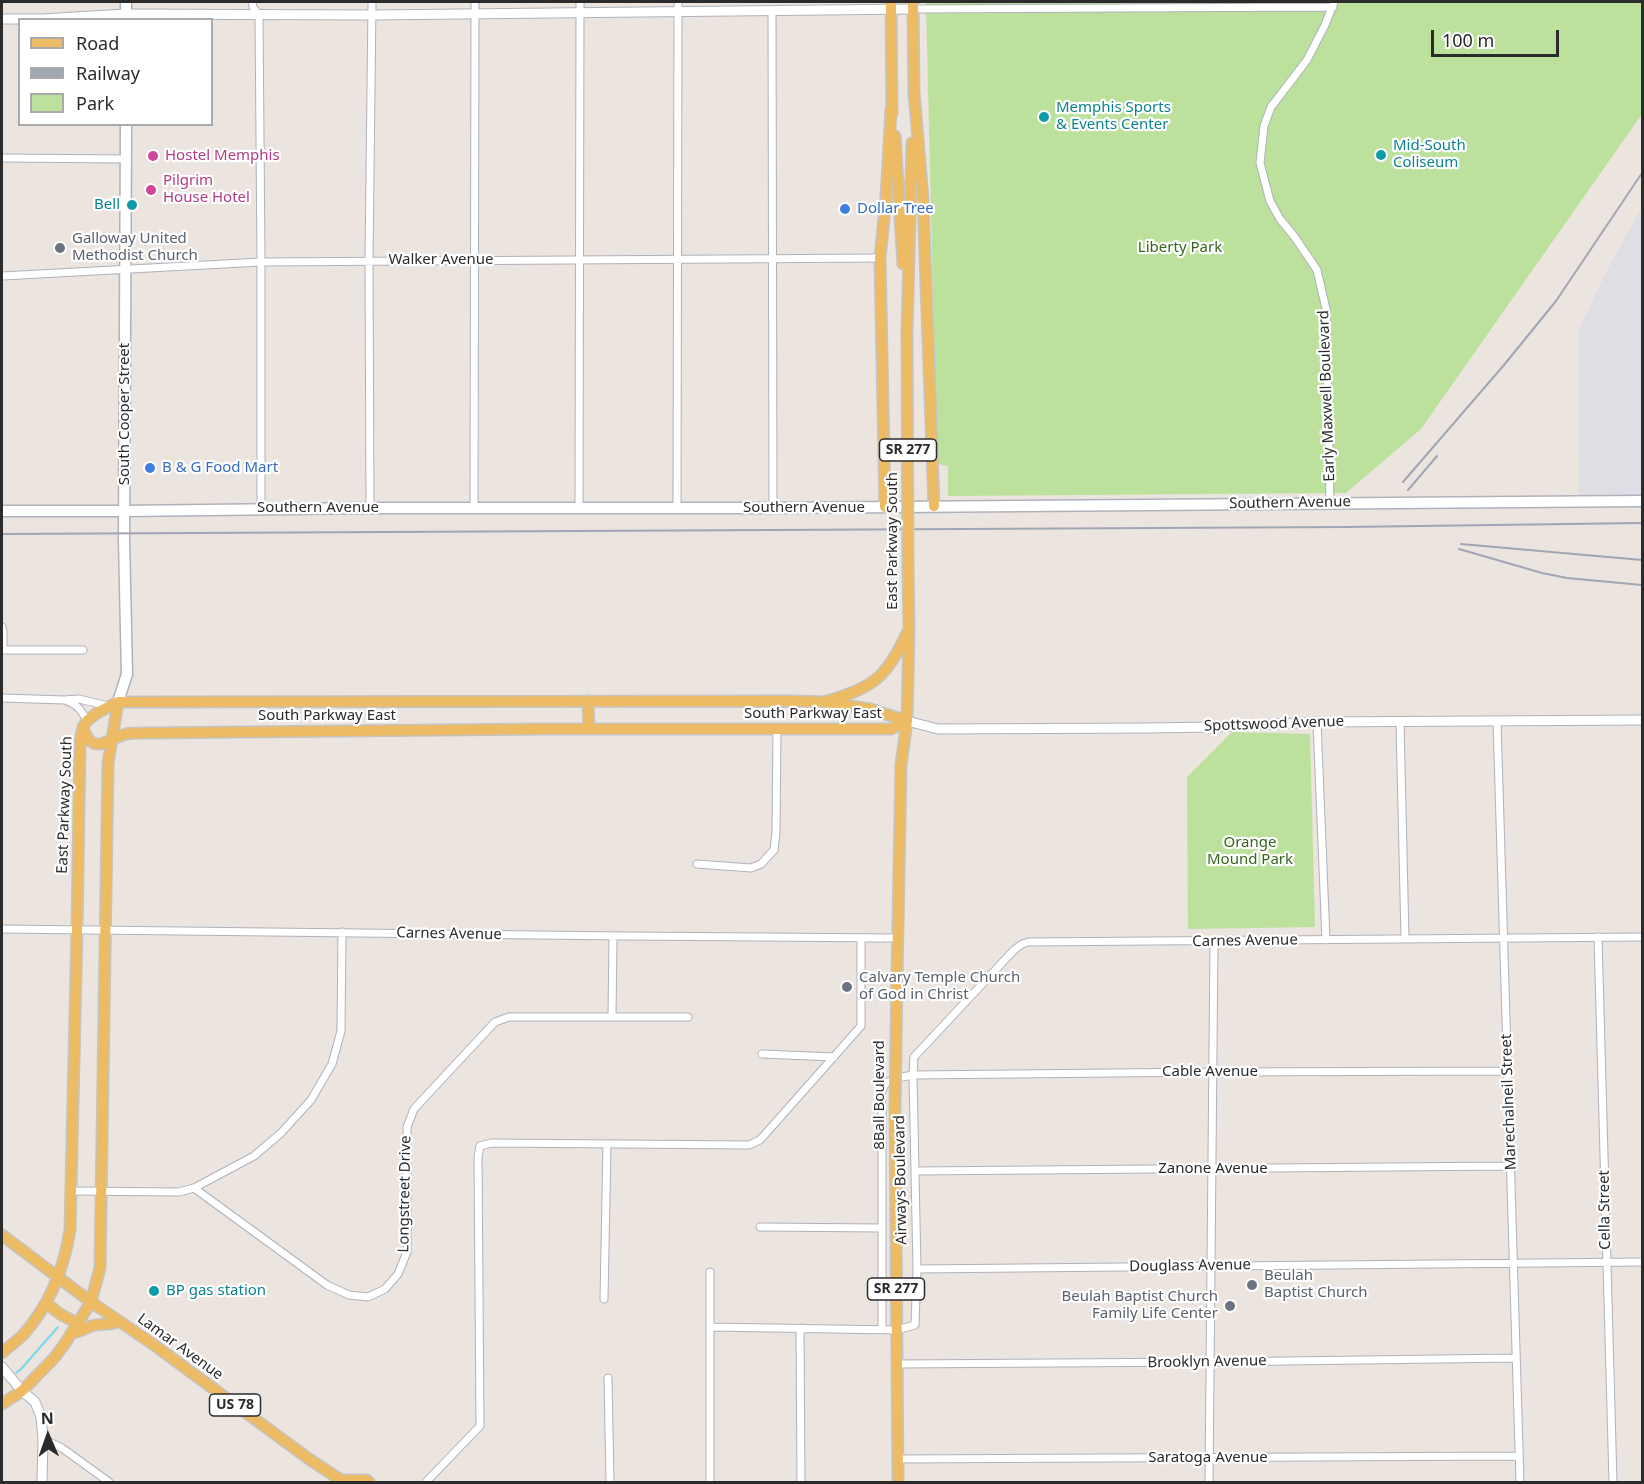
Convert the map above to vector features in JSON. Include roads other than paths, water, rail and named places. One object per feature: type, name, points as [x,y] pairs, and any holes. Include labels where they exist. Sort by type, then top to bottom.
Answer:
[{"type":"main road","points":[[126,2],[126,17]]},
{"type":"main road","name":"East Parkway South","points":[[907,722],[909,627],[907,328],[914,92],[913,5]]},
{"type":"main road","name":"East Parkway South","points":[[891,6],[891,109],[896,149],[907,328]]},
{"type":"main road","points":[[914,92],[923,200],[934,506]]},
{"type":"main road","points":[[885,507],[880,258],[891,109]]},
{"type":"main road","name":"South Cooper Street","points":[[113,704],[127,674],[124,540],[126,126]]},
{"type":"main road","name":"Southern Avenue","points":[[2,511],[1642,501]]},
{"type":"main road","points":[[825,702],[865,688],[880,677],[891,664],[909,627]]},
{"type":"main road","name":"South Parkway East","points":[[113,704],[793,700],[870,709],[907,722]]},
{"type":"main road","points":[[588,701],[589,729]]},
{"type":"main road","points":[[2,1404],[22,1390],[55,1357],[91,1302],[100,1268],[108,764],[112,741],[113,704]]},
{"type":"main road","name":"East Parkway South","points":[[58,1277],[66,1254],[70,1230],[72,1191],[80,741],[85,724],[113,704]]},
{"type":"main road","name":"South Parkway East","points":[[85,724],[86,737],[99,745],[125,734],[145,733],[891,729],[907,722]]},
{"type":"main road","name":"8Ball Boulevard","points":[[897,1464],[896,938],[901,765],[907,722]]},
{"type":"main road","name":"Lamar Avenue","points":[[2,1235],[300,1453],[343,1481],[366,1480],[369,1482]]},
{"type":"main road","points":[[2,1353],[22,1335],[46,1303],[58,1277]]},
{"type":"main road","points":[[46,1303],[81,1332],[94,1325],[112,1325],[119,1321]]},
{"type":"main road","name":"SR 277","points":[[897,1464],[897,1482]]},
{"type":"street","points":[[252,2],[259,15],[261,509]]},
{"type":"street","points":[[370,508],[369,261],[372,2]]},
{"type":"street","points":[[474,508],[475,2]]},
{"type":"street","points":[[84,18],[475,14],[580,7],[678,7],[772,11],[789,6],[1334,4]]},
{"type":"street","name":"Early Maxwell Boulevard","points":[[1330,502],[1326,309],[1317,270],[1280,219],[1270,201],[1260,163],[1264,126],[1271,107],[1307,60],[1334,4]]},
{"type":"street","points":[[579,508],[580,7]]},
{"type":"street","points":[[677,508],[678,7]]},
{"type":"street","points":[[772,11],[773,508]]},
{"type":"street","points":[[2,19],[18,19]]},
{"type":"street","points":[[2,158],[126,159]]},
{"type":"street","name":"Walker Avenue","points":[[2,276],[261,262],[880,258]]},
{"type":"street","points":[[2,627],[2,650],[83,650]]},
{"type":"street","points":[[2,698],[78,699],[113,704]]},
{"type":"street","points":[[64,700],[81,710],[85,724]]},
{"type":"street","name":"Spottswood Avenue","points":[[907,722],[938,729],[1215,727],[1317,722],[1642,720]]},
{"type":"street","name":"Marechalneil Street","points":[[1497,721],[1520,1482]]},
{"type":"street","points":[[1317,722],[1326,940]]},
{"type":"street","points":[[1400,722],[1405,939]]},
{"type":"street","points":[[697,864],[752,868],[761,864],[774,850],[777,729]]},
{"type":"street","name":"Carnes Avenue","points":[[2,929],[896,938]]},
{"type":"street","points":[[72,1191],[179,1192],[194,1188],[254,1156],[281,1133],[311,1100],[332,1064],[341,1031],[342,932]]},
{"type":"street","points":[[612,1017],[613,936]]},
{"type":"street","name":"Cella Street","points":[[1598,937],[1613,1482]]},
{"type":"street","name":"Carnes Avenue","points":[[913,1075],[914,1057],[1014,950],[1029,942],[1642,937]]},
{"type":"street","points":[[426,1482],[480,1426],[478,1157],[480,1146],[491,1143],[749,1145],[760,1140],[861,1026],[861,938]]},
{"type":"street","points":[[1209,1482],[1214,941]]},
{"type":"street","name":"Longstreet Drive","points":[[194,1188],[327,1285],[349,1295],[368,1297],[385,1289],[398,1274],[407,1252],[407,1127],[414,1109],[495,1022],[509,1017],[688,1017]]},
{"type":"street","points":[[762,1054],[834,1057]]},
{"type":"street","name":"Cable Avenue","points":[[913,1075],[1508,1071]]},
{"type":"street","name":"Airways Boulevard","points":[[882,1329],[882,1107],[880,1096],[884,1085],[890,1079],[913,1075],[917,1269],[915,1325],[896,1330]]},
{"type":"street","points":[[604,1299],[607,1144]]},
{"type":"street","name":"Zanone Avenue","points":[[916,1171],[1510,1166]]},
{"type":"street","points":[[760,1227],[881,1228]]},
{"type":"street","name":"Douglass Avenue","points":[[917,1269],[1642,1262]]},
{"type":"street","points":[[710,1272],[710,1482]]},
{"type":"street","points":[[710,1327],[896,1330]]},
{"type":"street","points":[[800,1328],[801,1482]]},
{"type":"street","name":"Brooklyn Avenue","points":[[897,1364],[1516,1358]]},
{"type":"street","points":[[2,1367],[35,1402],[41,1417],[42,1482]]},
{"type":"street","points":[[608,1378],[610,1482]]},
{"type":"street","points":[[43,1440],[62,1448],[109,1482]]},
{"type":"street","name":"Saratoga Avenue","points":[[897,1464],[1519,1455]]},
{"type":"waterway","points":[[16,1373],[58,1327]]},
{"type":"railway","points":[[1403,482],[1556,301],[1642,173]]},
{"type":"railway","points":[[1408,490],[1437,456]]},
{"type":"railway","points":[[2,534],[1346,527],[1642,523]]},
{"type":"railway","points":[[1461,544],[1642,560]]},
{"type":"railway","points":[[1459,549],[1567,578],[1642,585]]},
{"type":"place","name":"Memphis Sports & Events Center","points":[[1044,117]]},
{"type":"place","name":"Mid-South Coliseum","points":[[1381,155]]},
{"type":"place","name":"Hostel Memphis","points":[[153,156]]},
{"type":"place","name":"Pilgrim House Hotel","points":[[151,190]]},
{"type":"place","name":"Bell","points":[[132,205]]},
{"type":"place","name":"Dollar Tree","points":[[845,209]]},
{"type":"place","name":"Galloway United Methodist Church","points":[[60,248]]},
{"type":"place","name":"B & G Food Mart","points":[[150,468]]},
{"type":"place","name":"Calvary Temple Church of God in Christ","points":[[847,987]]},
{"type":"place","name":"Beulah Baptist Church","points":[[1252,1285]]},
{"type":"place","name":"BP gas station","points":[[154,1291]]},
{"type":"place","name":"Beulah Baptist Church Family Life Center","points":[[1230,1306]]},
{"type":"park label","name":"Liberty Park","points":[[1180,248]]},
{"type":"park label","name":"Orange Mound Park","points":[[1250,852]]}]
